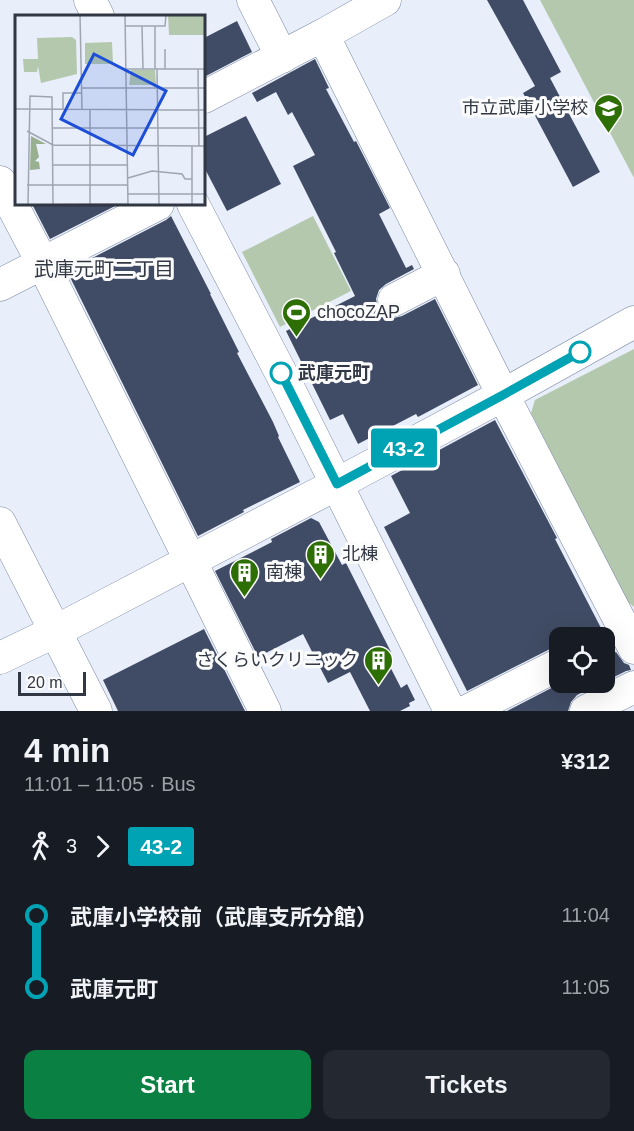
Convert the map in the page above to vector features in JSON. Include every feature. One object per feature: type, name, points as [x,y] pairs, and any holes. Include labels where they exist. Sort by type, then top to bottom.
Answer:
[{"type":"street","points":[[90,0],[98,15]]},
{"type":"street","points":[[253,0],[282,57]]},
{"type":"street","points":[[206,96],[385,0]]},
{"type":"street","points":[[323,35],[624,636]]},
{"type":"street","points":[[0,182],[265,711]]},
{"type":"street","points":[[0,285],[154,206]]},
{"type":"street","points":[[194,206],[281,373],[450,711]]},
{"type":"street","points":[[394,300],[444,274]]},
{"type":"street","points":[[0,658],[337,484],[634,322]]},
{"type":"street","points":[[0,523],[56,631],[89,708]]},
{"type":"street","points":[[467,711],[549,670]]},
{"type":"street","points":[[586,711],[634,687]]},
{"type":"green space","points":[[540,0],[634,0],[634,178]]},
{"type":"green space","points":[[313,216],[351,291],[280,327],[242,252]]},
{"type":"green space","points":[[634,349],[634,607],[626,600],[531,413],[535,400]]},
{"type":"building","points":[[487,0],[523,0],[561,72],[550,78],[600,172],[573,187],[523,93],[535,86]]},
{"type":"building","points":[[237,21],[252,52],[206,76],[206,37]]},
{"type":"building","points":[[315,59],[329,88],[326,89],[390,208],[379,214],[406,268],[412,265],[414,269],[379,290],[376,299],[378,308],[384,315],[394,318],[435,299],[478,385],[418,417],[416,414],[358,444],[343,414],[330,420],[286,331],[355,296],[293,166],[315,155],[292,112],[288,115],[276,92],[257,102],[252,93]]},
{"type":"building","points":[[246,116],[281,184],[227,211],[206,171],[206,136]]},
{"type":"building","points":[[33,206],[115,206],[50,239]]},
{"type":"building","points":[[171,216],[211,294],[300,482],[243,510],[244,512],[198,536],[67,271]]},
{"type":"building","points":[[495,420],[600,627],[549,627],[549,650],[467,691],[384,527],[410,513],[391,476]]},
{"type":"building","points":[[311,518],[319,522],[342,565],[346,563],[391,652],[384,655],[401,688],[407,684],[415,700],[409,703],[410,706],[400,711],[370,711],[350,672],[328,683],[303,634],[258,657],[215,571],[272,542],[271,539]]},
{"type":"building","points":[[204,629],[245,711],[118,711],[103,680]]},
{"type":"building","points":[[615,652],[624,663],[629,665],[631,670],[615,676]]},
{"type":"building","points":[[549,689],[549,693],[581,693],[571,702],[568,711],[507,711]]},
{"type":"bus line","name":"43-2","points":[[281,373],[337,484],[580,352]]},
{"type":"place","name":"市立武庫小学校","points":[[609,134]]},
{"type":"place","name":"chocoZAP","points":[[296,338]]},
{"type":"place","name":"武庫元町","points":[[281,373]]},
{"type":"place","name":"北棟","points":[[321,580]]},
{"type":"place","name":"南棟","points":[[245,598]]},
{"type":"place","name":"さくらいクリニック","points":[[379,686]]},
{"type":"district","name":"武庫元町二丁目","points":[[104,269]]}]
